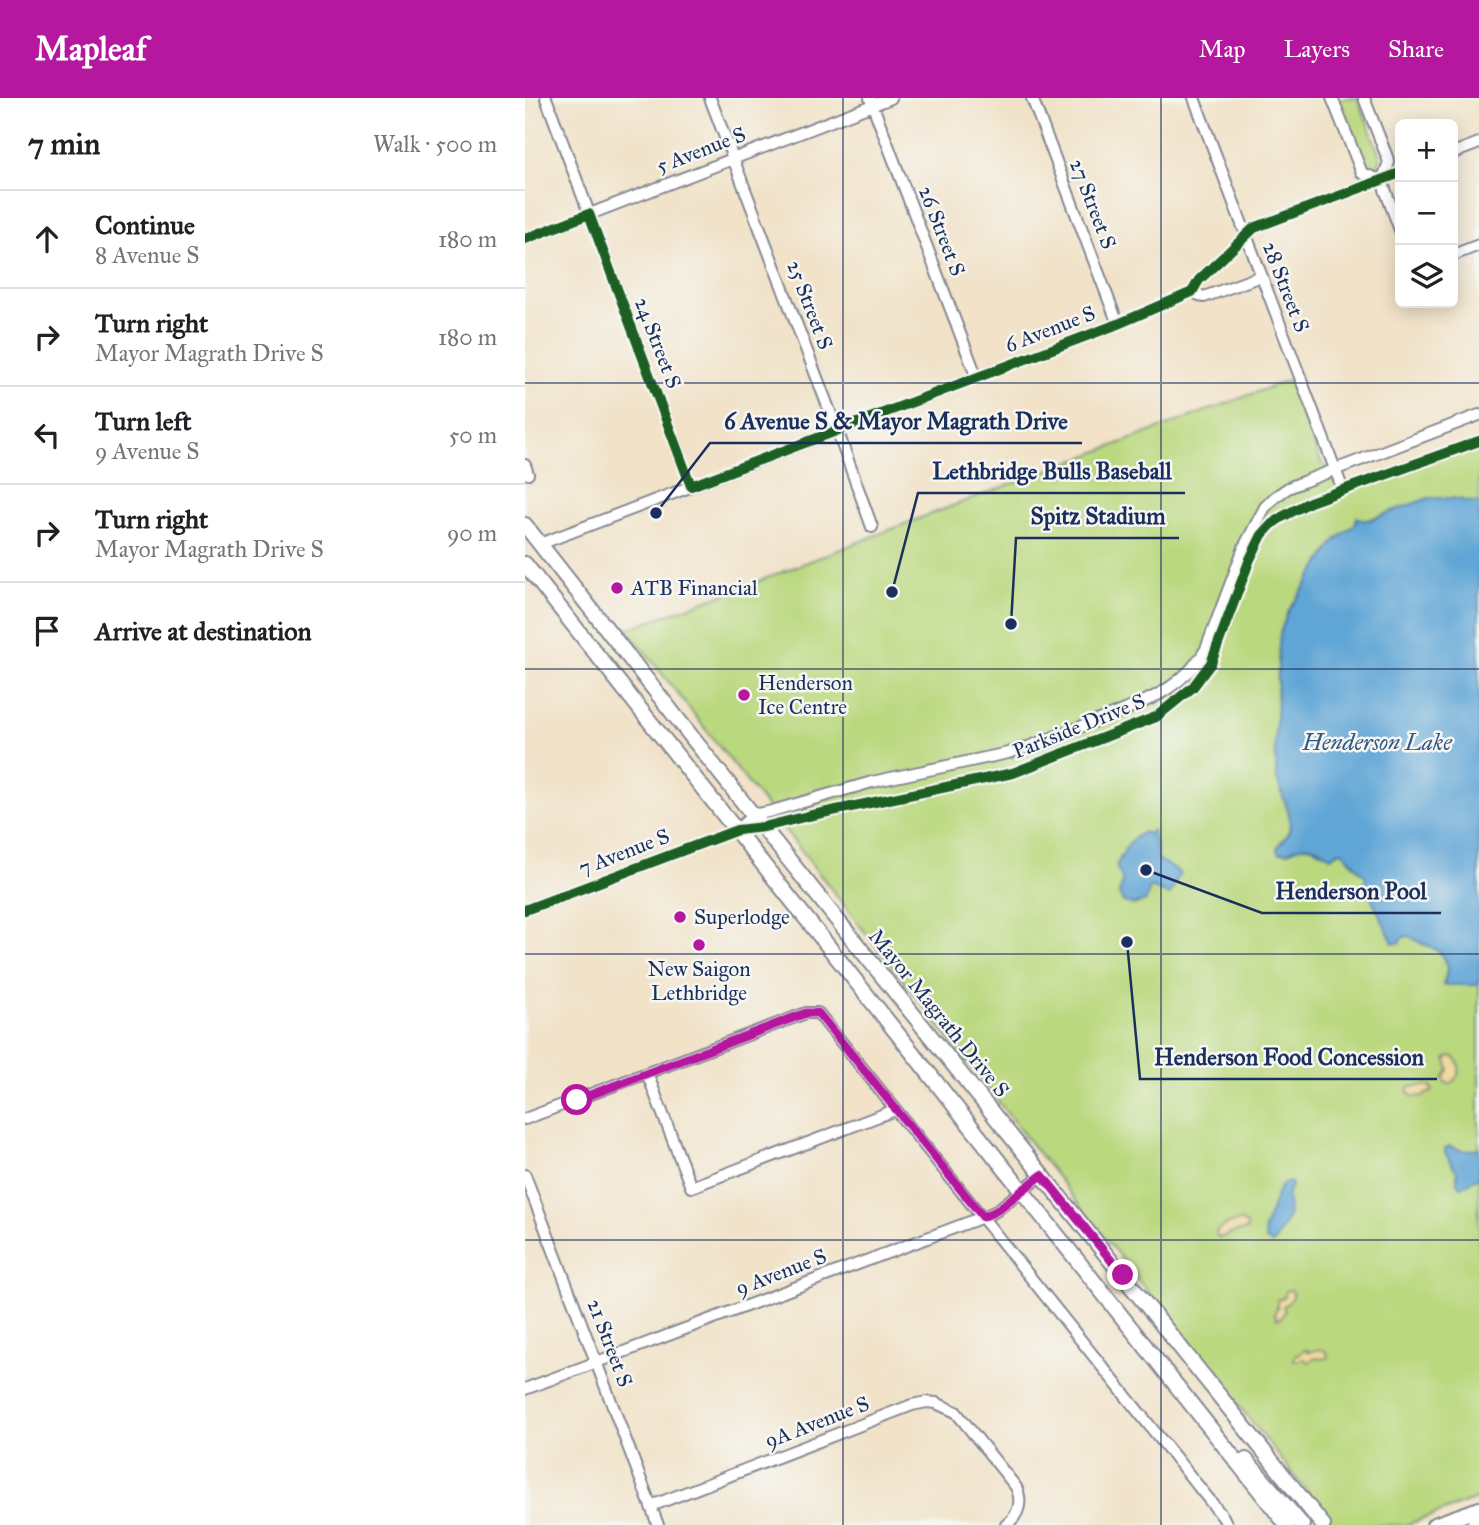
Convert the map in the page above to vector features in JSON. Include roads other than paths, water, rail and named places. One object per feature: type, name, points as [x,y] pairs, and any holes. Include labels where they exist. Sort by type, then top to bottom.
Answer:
[{"type":"main road","name":"Mayor Magrath Drive S","points":[[525,525],[753,815],[1323,1525]]},
{"type":"main road","name":"6 Avenue S","points":[[525,550],[540,544]]},
{"type":"main road","points":[[525,564],[1287,1525]]},
{"type":"main road","points":[[1202,1419],[1231,1442],[1302,1525]]},
{"type":"main road","points":[[1434,1525],[1479,1509]]},
{"type":"street","name":"24 Street S","points":[[546,98],[691,486]]},
{"type":"street","name":"25 Street S","points":[[711,98],[872,527]]},
{"type":"street","name":"5 Avenue S","points":[[525,239],[872,102],[891,98]]},
{"type":"street","name":"27 Street S","points":[[1032,98],[1118,324]]},
{"type":"street","name":"28 Street S","points":[[1194,98],[1343,490]]},
{"type":"street","points":[[1332,98],[1362,173],[1382,181]]},
{"type":"street","points":[[1364,98],[1389,162],[1382,181],[1395,216]]},
{"type":"street","name":"26 Street S","points":[[872,102],[977,378]]},
{"type":"street","points":[[1458,151],[1479,143]]},
{"type":"street","name":"6 Avenue S","points":[[540,544],[1118,324],[1192,292],[1199,281],[1254,228],[1395,175]]},
{"type":"street","points":[[1458,253],[1479,245]]},
{"type":"street","name":"6 Avenue S","points":[[1192,292],[1204,297],[1261,275]]},
{"type":"street","name":"Parkside Drive S","points":[[737,830],[753,815],[872,782],[1008,753],[1159,696],[1184,678],[1206,649],[1245,545],[1265,507],[1275,497],[1288,488],[1479,415]]},
{"type":"street","name":"Parkside Drive S","points":[[737,830],[764,827],[1013,773],[1156,717],[1193,687],[1212,663],[1250,559],[1272,524],[1292,510],[1479,440]]},
{"type":"street","name":"7 Avenue S","points":[[525,910],[737,830]]},
{"type":"street","points":[[525,1119],[806,1013],[818,1013],[1227,1525]]},
{"type":"street","points":[[647,1073],[691,1187],[895,1110]]},
{"type":"street","name":"21 Street S","points":[[525,1175],[658,1525]]},
{"type":"street","name":"9 Avenue S","points":[[525,1390],[983,1217],[996,1211],[1042,1175]]},
{"type":"street","name":"9A Avenue S","points":[[651,1506],[921,1403],[936,1403],[956,1412],[1014,1484],[1019,1493],[1019,1509],[1006,1525]]},
{"type":"water","name":"Henderson Lake","points":[[1429,498],[1451,498],[1479,503],[1479,985],[1443,985],[1447,964],[1439,952],[1409,936],[1403,937],[1399,943],[1393,943],[1364,883],[1366,877],[1343,852],[1331,857],[1306,845],[1282,853],[1279,853],[1277,848],[1289,833],[1290,827],[1289,814],[1277,779],[1275,747],[1279,643],[1288,612],[1335,541],[1355,524],[1357,517],[1369,520]]},
{"type":"water","points":[[1153,830],[1158,859],[1180,873],[1170,895],[1150,887],[1146,901],[1133,905],[1123,902],[1119,894],[1123,880],[1116,866],[1134,838]]},
{"type":"water","points":[[1449,1146],[1464,1151],[1479,1149],[1479,1178],[1460,1186],[1457,1172],[1445,1153]]},
{"type":"water","points":[[1290,1182],[1292,1185],[1287,1197],[1288,1217],[1272,1244],[1266,1240],[1264,1229],[1279,1189]]},
{"type":"place","name":"6 Avenue S & Mayor Magrath Drive","points":[[656,513]]},
{"type":"place","name":"ATB Financial","points":[[617,588]]},
{"type":"place","name":"Lethbridge Bulls Baseball","points":[[892,592]]},
{"type":"place","name":"Spitz Stadium","points":[[1011,624]]},
{"type":"place","name":"Henderson Ice Centre","points":[[744,695]]},
{"type":"place","name":"Henderson Pool","points":[[1146,870]]},
{"type":"place","name":"Superlodge","points":[[680,917]]},
{"type":"place","name":"Henderson Food Concession","points":[[1127,942]]},
{"type":"place","name":"New Saigon Lethbridge","points":[[699,945]]}]
